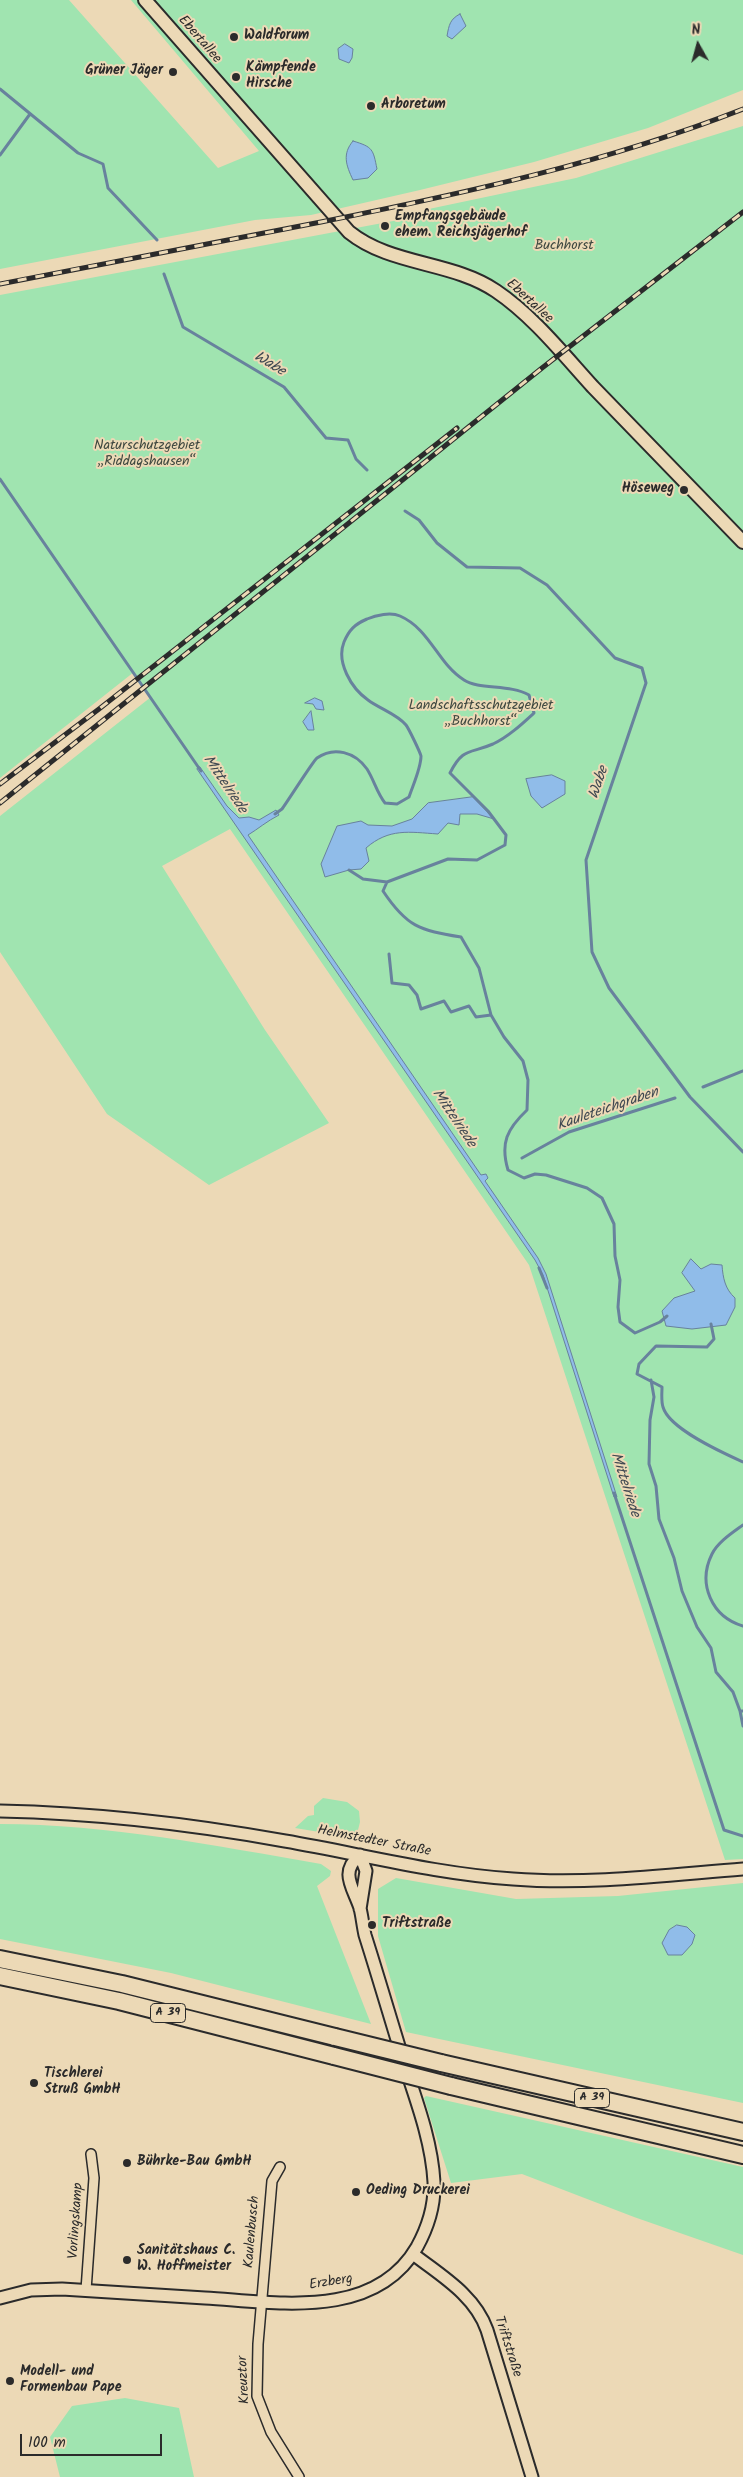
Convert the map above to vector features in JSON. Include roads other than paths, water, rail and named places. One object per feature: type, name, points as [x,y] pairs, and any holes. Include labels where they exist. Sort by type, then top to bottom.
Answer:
[{"type":"highway","name":"A 39","points":[[0,1960],[122,1984],[441,2063],[743,2132]]},
{"type":"highway","name":"A 39","points":[[0,1976],[119,2001],[451,2086],[743,2155]]},
{"type":"main road","name":"Ebertallee","points":[[145,0],[349,232],[385,252],[473,279],[508,300],[555,345],[743,542]]},
{"type":"street","name":"Helmstedter Straße","points":[[0,1811],[151,1821],[286,1841],[443,1871],[513,1879],[598,1878],[743,1869]]},
{"type":"street","name":"Erzberg","points":[[0,2298],[44,2289],[261,2301],[316,2302],[352,2297],[385,2282],[413,2254],[427,2227],[433,2205],[432,2166],[422,2123],[365,1934],[360,1909],[351,1888],[349,1873],[352,1862],[360,1855],[366,1871],[360,1909]]},
{"type":"street","name":"Vorlingskamp","points":[[86,2290],[94,2178],[90,2154]]},
{"type":"street","name":"Kaulenbusch","points":[[261,2301],[272,2181],[280,2167]]},
{"type":"street","name":"Triftstraße","points":[[413,2254],[456,2287],[480,2314],[490,2338],[532,2477]]},
{"type":"street","name":"Kreuztor","points":[[261,2301],[256,2374],[257,2396],[261,2412],[271,2432],[298,2477]]},
{"type":"water","points":[[460,14],[466,26],[452,39],[447,36],[449,26],[452,20]]},
{"type":"water","points":[[345,44],[353,49],[352,58],[349,63],[339,59],[338,49]]},
{"type":"water","points":[[353,141],[365,145],[373,153],[377,169],[368,178],[353,180],[346,155]]},
{"type":"water","points":[[315,698],[322,701],[324,710],[316,709],[313,704],[305,703]]},
{"type":"water","points":[[311,711],[314,730],[308,730],[303,722]]},
{"type":"water","points":[[200,767],[227,806],[239,818],[249,817],[259,820],[276,810],[279,815],[248,835],[481,1175],[486,1174],[488,1178],[485,1181],[538,1258],[546,1274],[617,1497],[614,1497],[543,1275],[535,1260],[197,769]]},
{"type":"water","points":[[552,775],[565,781],[565,794],[542,808],[531,796],[526,779]]},
{"type":"water","points":[[473,797],[494,819],[477,814],[460,814],[459,825],[448,823],[438,834],[391,834],[366,848],[369,861],[361,869],[349,870],[325,877],[321,864],[337,826],[361,821],[368,825],[392,826],[412,819],[428,803]]},
{"type":"water","points":[[691,1259],[701,1269],[711,1264],[722,1265],[725,1283],[735,1298],[735,1307],[726,1325],[692,1329],[666,1326],[662,1311],[674,1298],[695,1291],[682,1273]]},
{"type":"water","points":[[677,1925],[687,1927],[695,1935],[692,1944],[682,1955],[668,1955],[662,1943],[669,1930]]},
{"type":"waterway","name":"Wabe","points":[[0,89],[78,153],[103,164],[108,188],[157,240]]},
{"type":"waterway","points":[[0,155],[30,114]]},
{"type":"waterway","name":"Wabe","points":[[164,274],[183,327],[284,387],[326,438],[348,440],[356,459],[367,470]]},
{"type":"waterway","name":"Mittelriede","points":[[0,479],[201,771]]},
{"type":"waterway","name":"Wabe","points":[[405,511],[419,520],[437,543],[467,567],[520,568],[547,585],[615,658],[642,668],[646,683],[586,860],[592,952],[609,988],[690,1097],[743,1152]]},
{"type":"waterway","points":[[275,814],[282,809],[317,758],[330,752],[344,753],[357,758],[367,769],[385,803],[397,804],[409,797],[421,761],[421,756],[412,736],[402,721],[373,703],[356,689],[344,666],[342,658],[344,642],[353,628],[363,621],[384,614],[400,616],[419,629],[447,665],[464,680],[478,685],[513,689],[529,695],[534,713],[499,741],[463,755],[450,773],[488,811],[506,835],[505,845],[477,860],[448,859],[387,882],[363,879],[349,870]]},
{"type":"waterway","points":[[387,882],[383,891],[407,920],[424,929],[461,937],[479,968],[491,1015],[504,1037],[523,1061],[528,1080],[527,1110],[514,1124],[507,1137],[505,1152],[508,1170],[524,1178],[535,1174],[546,1175],[587,1188],[602,1198],[614,1224],[615,1256],[620,1280],[618,1307],[620,1322],[635,1333],[660,1322],[667,1316]]},
{"type":"waterway","points":[[389,954],[392,983],[409,985],[417,995],[421,1009],[444,1001],[451,1012],[469,1006],[476,1017],[491,1015]]},
{"type":"waterway","name":"Kauleteichgraben","points":[[703,1087],[743,1071]]},
{"type":"waterway","name":"Kauleteichgraben","points":[[522,1158],[569,1132],[675,1098]]},
{"type":"waterway","name":"Mittelriede","points":[[539,1268],[547,1288]]},
{"type":"waterway","points":[[711,1324],[714,1339],[707,1347],[656,1346],[639,1364],[637,1374],[662,1387],[663,1407],[675,1424],[723,1453],[743,1462]]},
{"type":"waterway","points":[[651,1380],[654,1397],[650,1420],[649,1464],[656,1486],[659,1519],[674,1558],[682,1591],[697,1627],[711,1648],[716,1672],[733,1692],[740,1711],[743,1711]]},
{"type":"waterway","name":"Mittelriede","points":[[614,1493],[724,1830],[743,1836]]},
{"type":"waterway","points":[[743,1525],[726,1538],[712,1554],[706,1577],[710,1598],[716,1607],[732,1622],[743,1626]]},
{"type":"waterway","points":[[740,1711],[743,1726]]},
{"type":"railway","points":[[0,284],[321,222],[481,188],[587,161],[691,128],[743,109]]},
{"type":"railway","points":[[0,803],[542,368],[743,212]]},
{"type":"railway","points":[[0,784],[99,709],[457,428]]},
{"type":"place","name":"Waldforum","points":[[234,37]]},
{"type":"place","name":"Grüner Jäger","points":[[173,72]]},
{"type":"place","name":"Kämpfende Hirsche","points":[[236,77]]},
{"type":"place","name":"Arboretum","points":[[371,106]]},
{"type":"place","name":"Empfangsgebäude ehem. Reichsjägerhof","points":[[385,226]]},
{"type":"place","name":"Höseweg","points":[[684,490]]},
{"type":"place","name":"Triftstraße","points":[[372,1925]]},
{"type":"place","name":"Tischlerei Struß GmbH","points":[[34,2083]]},
{"type":"place","name":"Bührke-Bau GmbH","points":[[127,2163]]},
{"type":"place","name":"Oeding Druckerei","points":[[356,2192]]},
{"type":"place","name":"Sanitätshaus C. W. Hoffmeister","points":[[127,2260]]},
{"type":"place","name":"Modell- und Formenbau Pape","points":[[10,2381]]},
{"type":"park label","name":"Buchhorst","points":[[564,247]]},
{"type":"park label","name":"Naturschutzgebiet „Riddagshausen“","points":[[147,456]]},
{"type":"park label","name":"Landschaftsschutzgebiet „Buchhorst“","points":[[481,716]]}]
